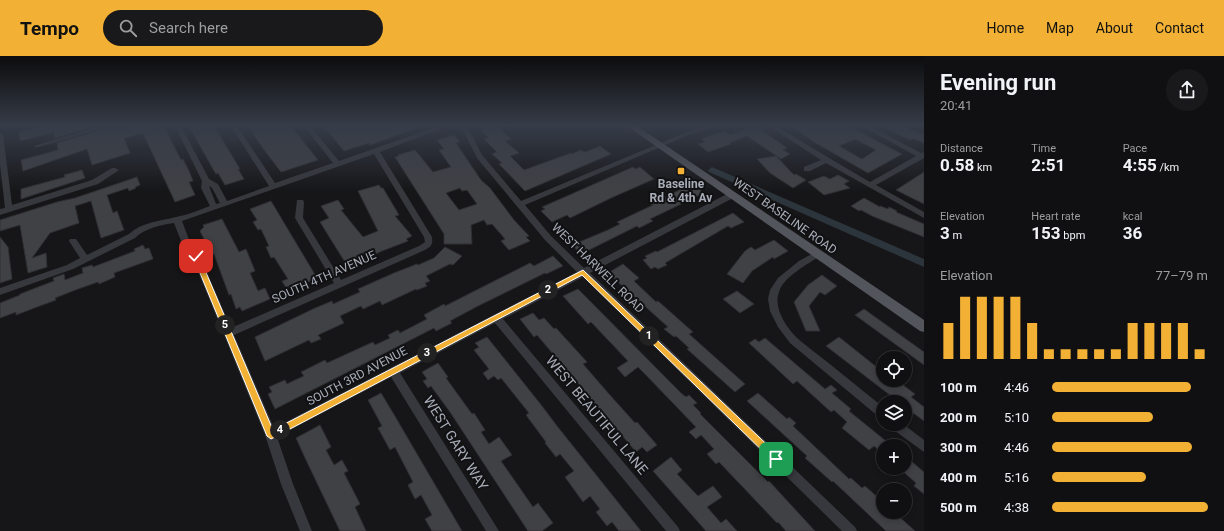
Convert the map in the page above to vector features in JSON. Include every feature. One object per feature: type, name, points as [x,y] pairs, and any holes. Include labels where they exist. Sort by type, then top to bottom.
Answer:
[{"type":"main road","name":"WEST BASELINE ROAD","points":[[663,148],[924,327]]},
{"type":"street","points":[[1,148],[2,178],[9,210]]},
{"type":"street","points":[[189,148],[206,181],[215,186],[224,204]]},
{"type":"street","points":[[249,148],[274,187]]},
{"type":"street","points":[[325,148],[338,164]]},
{"type":"street","points":[[0,292],[58,272],[86,260],[132,236],[139,236],[148,230],[163,228],[177,220],[384,148]]},
{"type":"street","name":"WEST HARWELL ROAD","points":[[474,148],[478,156],[548,238],[851,531]]},
{"type":"street","points":[[519,205],[655,148]]},
{"type":"street","points":[[807,148],[924,215]]},
{"type":"street","points":[[909,148],[923,155]]},
{"type":"street","name":"SOUTH 4TH AVENUE","points":[[228,333],[339,283],[422,248],[429,243],[428,237],[376,151]]},
{"type":"street","points":[[870,185],[923,155]]},
{"type":"street","points":[[807,169],[826,160]]},
{"type":"street","points":[[0,212],[95,182],[115,170]]},
{"type":"street","points":[[206,181],[205,188],[214,207]]},
{"type":"street","points":[[208,195],[218,191]]},
{"type":"street","name":"SOUTH 3RD AVENUE","points":[[271,436],[496,317],[732,195]]},
{"type":"street","points":[[300,202],[299,218],[339,283]]},
{"type":"street","points":[[177,220],[187,246],[196,256],[271,436],[287,484],[306,531]]},
{"type":"street","points":[[73,241],[86,260]]},
{"type":"street","points":[[817,254],[792,269],[779,282],[776,286],[772,304],[778,319],[792,340],[876,408]]},
{"type":"street","name":"WEST BEAUTIFUL LANE","points":[[496,317],[674,531]]},
{"type":"street","name":"WEST GARY WAY","points":[[393,371],[493,531]]},
{"type":"street","points":[[904,431],[924,447]]},
{"type":"building","points":[[58,148],[128,148],[130,153],[92,165],[87,149],[23,171],[21,160],[58,150]]},
{"type":"building","points":[[150,148],[175,148],[189,171],[193,181],[189,182],[195,195],[175,202]]},
{"type":"building","points":[[201,148],[227,148],[240,169],[238,169],[244,179],[225,185],[218,173],[216,174]]},
{"type":"building","points":[[263,148],[309,148],[318,160],[281,172]]},
{"type":"building","points":[[342,148],[353,148],[344,151]]},
{"type":"building","points":[[459,148],[481,180],[490,188],[514,220],[529,236],[526,237],[530,241],[509,250],[501,241],[505,239],[492,224],[487,225],[484,220],[471,225],[472,244],[444,244],[444,234],[395,157],[415,150],[433,172],[451,167],[439,150]],"holes":[[[460,188],[462,191],[467,190],[477,204],[459,210],[446,193]]]},
{"type":"building","points":[[493,148],[513,148],[519,153],[510,156],[524,170],[581,150],[584,152],[595,148],[603,148],[611,154],[525,191],[499,164],[502,163],[492,154],[497,152]]},
{"type":"building","points":[[703,148],[719,148],[708,152]]},
{"type":"building","points":[[765,148],[787,148],[783,150],[790,154],[781,159]]},
{"type":"building","points":[[825,148],[843,148],[862,159],[876,150],[872,148],[891,148],[902,154],[868,173]]},
{"type":"building","points":[[776,156],[794,175],[796,174],[806,180],[793,188],[770,173],[757,159]]},
{"type":"building","points":[[633,167],[636,169],[640,167],[654,179],[570,218],[567,215],[552,222],[541,211],[545,209],[542,207]]},
{"type":"building","points":[[82,170],[85,178],[21,199],[21,189],[65,177],[64,175]]},
{"type":"building","points":[[924,172],[924,204],[896,190]]},
{"type":"building","points":[[838,175],[849,181],[844,184],[850,188],[824,195],[808,182],[824,176],[830,179]]},
{"type":"building","points":[[137,177],[140,185],[135,187],[136,188],[129,191],[128,188],[107,195],[113,213],[117,211],[124,230],[101,238],[91,201],[75,206],[79,223],[50,233],[32,258],[46,253],[47,267],[28,273],[20,225],[0,231],[0,220],[57,202],[75,198]]},
{"type":"building","points":[[692,184],[704,193],[650,219],[653,221],[639,228],[637,226],[581,254],[572,245],[620,224],[617,222]]},
{"type":"building","points":[[379,185],[383,188],[399,215],[395,216],[412,236],[406,239],[408,241],[348,267],[320,222],[329,218],[321,206],[338,200],[344,209],[341,210],[363,237],[378,231],[358,191]]},
{"type":"building","points":[[864,198],[880,207],[888,209],[889,207],[897,211],[896,212],[924,224],[924,237],[861,210],[859,211],[851,206]]},
{"type":"building","points":[[271,201],[317,278],[288,291],[282,281],[288,279],[274,257],[271,258],[266,247],[269,246],[261,229],[258,230],[253,222],[257,220],[250,209]]},
{"type":"building","points":[[733,213],[744,222],[731,228],[728,226],[665,263],[667,265],[658,269],[655,267],[651,269],[643,260],[647,258],[645,256],[656,251],[657,252]]},
{"type":"building","points":[[222,219],[239,252],[246,249],[255,271],[250,273],[258,291],[265,288],[270,299],[242,311],[240,307],[236,309],[231,294],[229,295],[214,254],[212,255],[200,231],[204,227],[203,225]]},
{"type":"building","points":[[0,237],[8,247],[12,279],[0,283]]},
{"type":"building","points":[[774,240],[788,251],[774,259],[773,257],[752,271],[743,283],[727,274],[745,251],[751,247],[755,250]]},
{"type":"building","points":[[143,245],[145,249],[149,248],[153,259],[114,273],[115,277],[99,284],[98,282],[78,289],[55,298],[56,300],[16,315],[16,312],[0,318],[0,303],[54,281],[53,278],[64,274],[65,280],[83,273],[82,268],[92,265],[93,267],[135,251],[134,249]]},
{"type":"building","points":[[445,247],[462,256],[453,265],[450,264],[426,276],[430,281],[425,283],[427,286],[417,290],[416,289],[382,305],[380,301],[363,309],[361,306],[340,316],[344,323],[318,335],[321,339],[311,343],[309,340],[265,361],[255,337],[313,309],[332,301],[333,304],[360,292],[358,289],[394,273],[434,258]]},
{"type":"building","points":[[553,256],[563,266],[546,274],[545,273],[476,307],[450,321],[452,323],[436,331],[434,328],[275,409],[268,394],[272,392],[269,387],[285,380],[287,384],[304,376],[301,372],[325,360],[327,363],[373,342],[375,345],[390,338],[388,335],[398,330],[400,333],[427,319],[424,315],[444,304],[445,306],[530,263],[534,266]]},
{"type":"building","points":[[623,264],[639,278],[634,281],[656,302],[658,301],[693,332],[689,334],[745,384],[735,392],[687,349],[689,348],[676,336],[674,337],[664,329],[668,327],[608,273]]},
{"type":"building","points":[[822,275],[837,286],[825,295],[820,292],[809,306],[820,331],[806,331],[794,302],[808,285]]},
{"type":"building","points":[[578,289],[681,393],[686,397],[689,395],[697,403],[693,405],[701,413],[700,414],[768,482],[769,481],[815,531],[786,531],[719,462],[716,464],[707,454],[714,449],[701,435],[696,439],[689,432],[696,427],[638,367],[625,377],[617,368],[628,361],[591,322],[588,324],[563,296]]},
{"type":"building","points":[[737,291],[754,304],[740,313],[723,299]]},
{"type":"building","points":[[864,309],[924,352],[924,365],[912,356],[912,351],[905,351],[855,315]]},
{"type":"building","points":[[533,313],[539,320],[544,318],[554,329],[556,328],[587,362],[583,364],[635,423],[637,422],[657,445],[647,452],[642,447],[636,452],[537,335],[534,337],[520,319]]},
{"type":"building","points":[[487,337],[641,531],[619,531],[612,522],[607,526],[596,512],[600,509],[590,496],[583,502],[565,477],[574,471],[560,454],[556,457],[545,443],[546,442],[526,415],[529,413],[501,378],[498,380],[494,376],[488,380],[483,373],[489,369],[474,350],[479,347],[475,343]]},
{"type":"building","points":[[839,337],[876,367],[876,384],[826,346]]},
{"type":"building","points":[[765,338],[825,389],[831,385],[837,390],[832,393],[851,409],[849,411],[883,439],[876,439],[876,448],[874,446],[869,450],[842,428],[847,422],[834,410],[831,412],[797,381],[793,384],[749,343],[755,339],[759,342]]},
{"type":"building","points":[[438,363],[448,377],[446,378],[472,414],[474,413],[485,430],[481,432],[489,444],[499,437],[512,455],[501,461],[533,507],[538,503],[553,523],[542,531],[528,531],[450,412],[431,386],[428,388],[423,381],[427,379],[422,372]]},
{"type":"building","points":[[879,387],[906,387],[915,394],[912,396],[912,395],[890,395]]},
{"type":"building","points":[[381,393],[462,531],[432,531],[425,519],[432,515],[421,495],[415,499],[408,485],[413,482],[395,447],[390,450],[378,428],[382,426],[368,400]]},
{"type":"building","points":[[758,393],[787,419],[789,417],[796,423],[793,426],[849,479],[851,478],[862,488],[865,486],[876,496],[876,519],[902,519],[915,531],[886,531],[833,481],[832,482],[805,458],[807,456],[747,401]]},
{"type":"building","points":[[912,398],[924,407],[924,421],[912,412]]},
{"type":"building","points":[[320,425],[331,447],[326,450],[334,465],[342,460],[348,471],[344,473],[360,504],[355,507],[366,531],[340,531],[296,438]]},
{"type":"building","points":[[671,457],[682,470],[677,474],[698,496],[713,486],[722,497],[707,507],[721,523],[726,519],[737,531],[706,531],[653,471]]},
{"type":"building","points":[[912,462],[924,472],[924,494],[914,486],[916,483],[907,475],[912,475]]},
{"type":"waterway","points":[[712,170],[924,263]]},
{"type":"place","name":"Baseline Rd & 4th Av","points":[[681,171]]},
{"type":"route","points":[[196,256],[271,436],[583,272],[776,459]]}]
